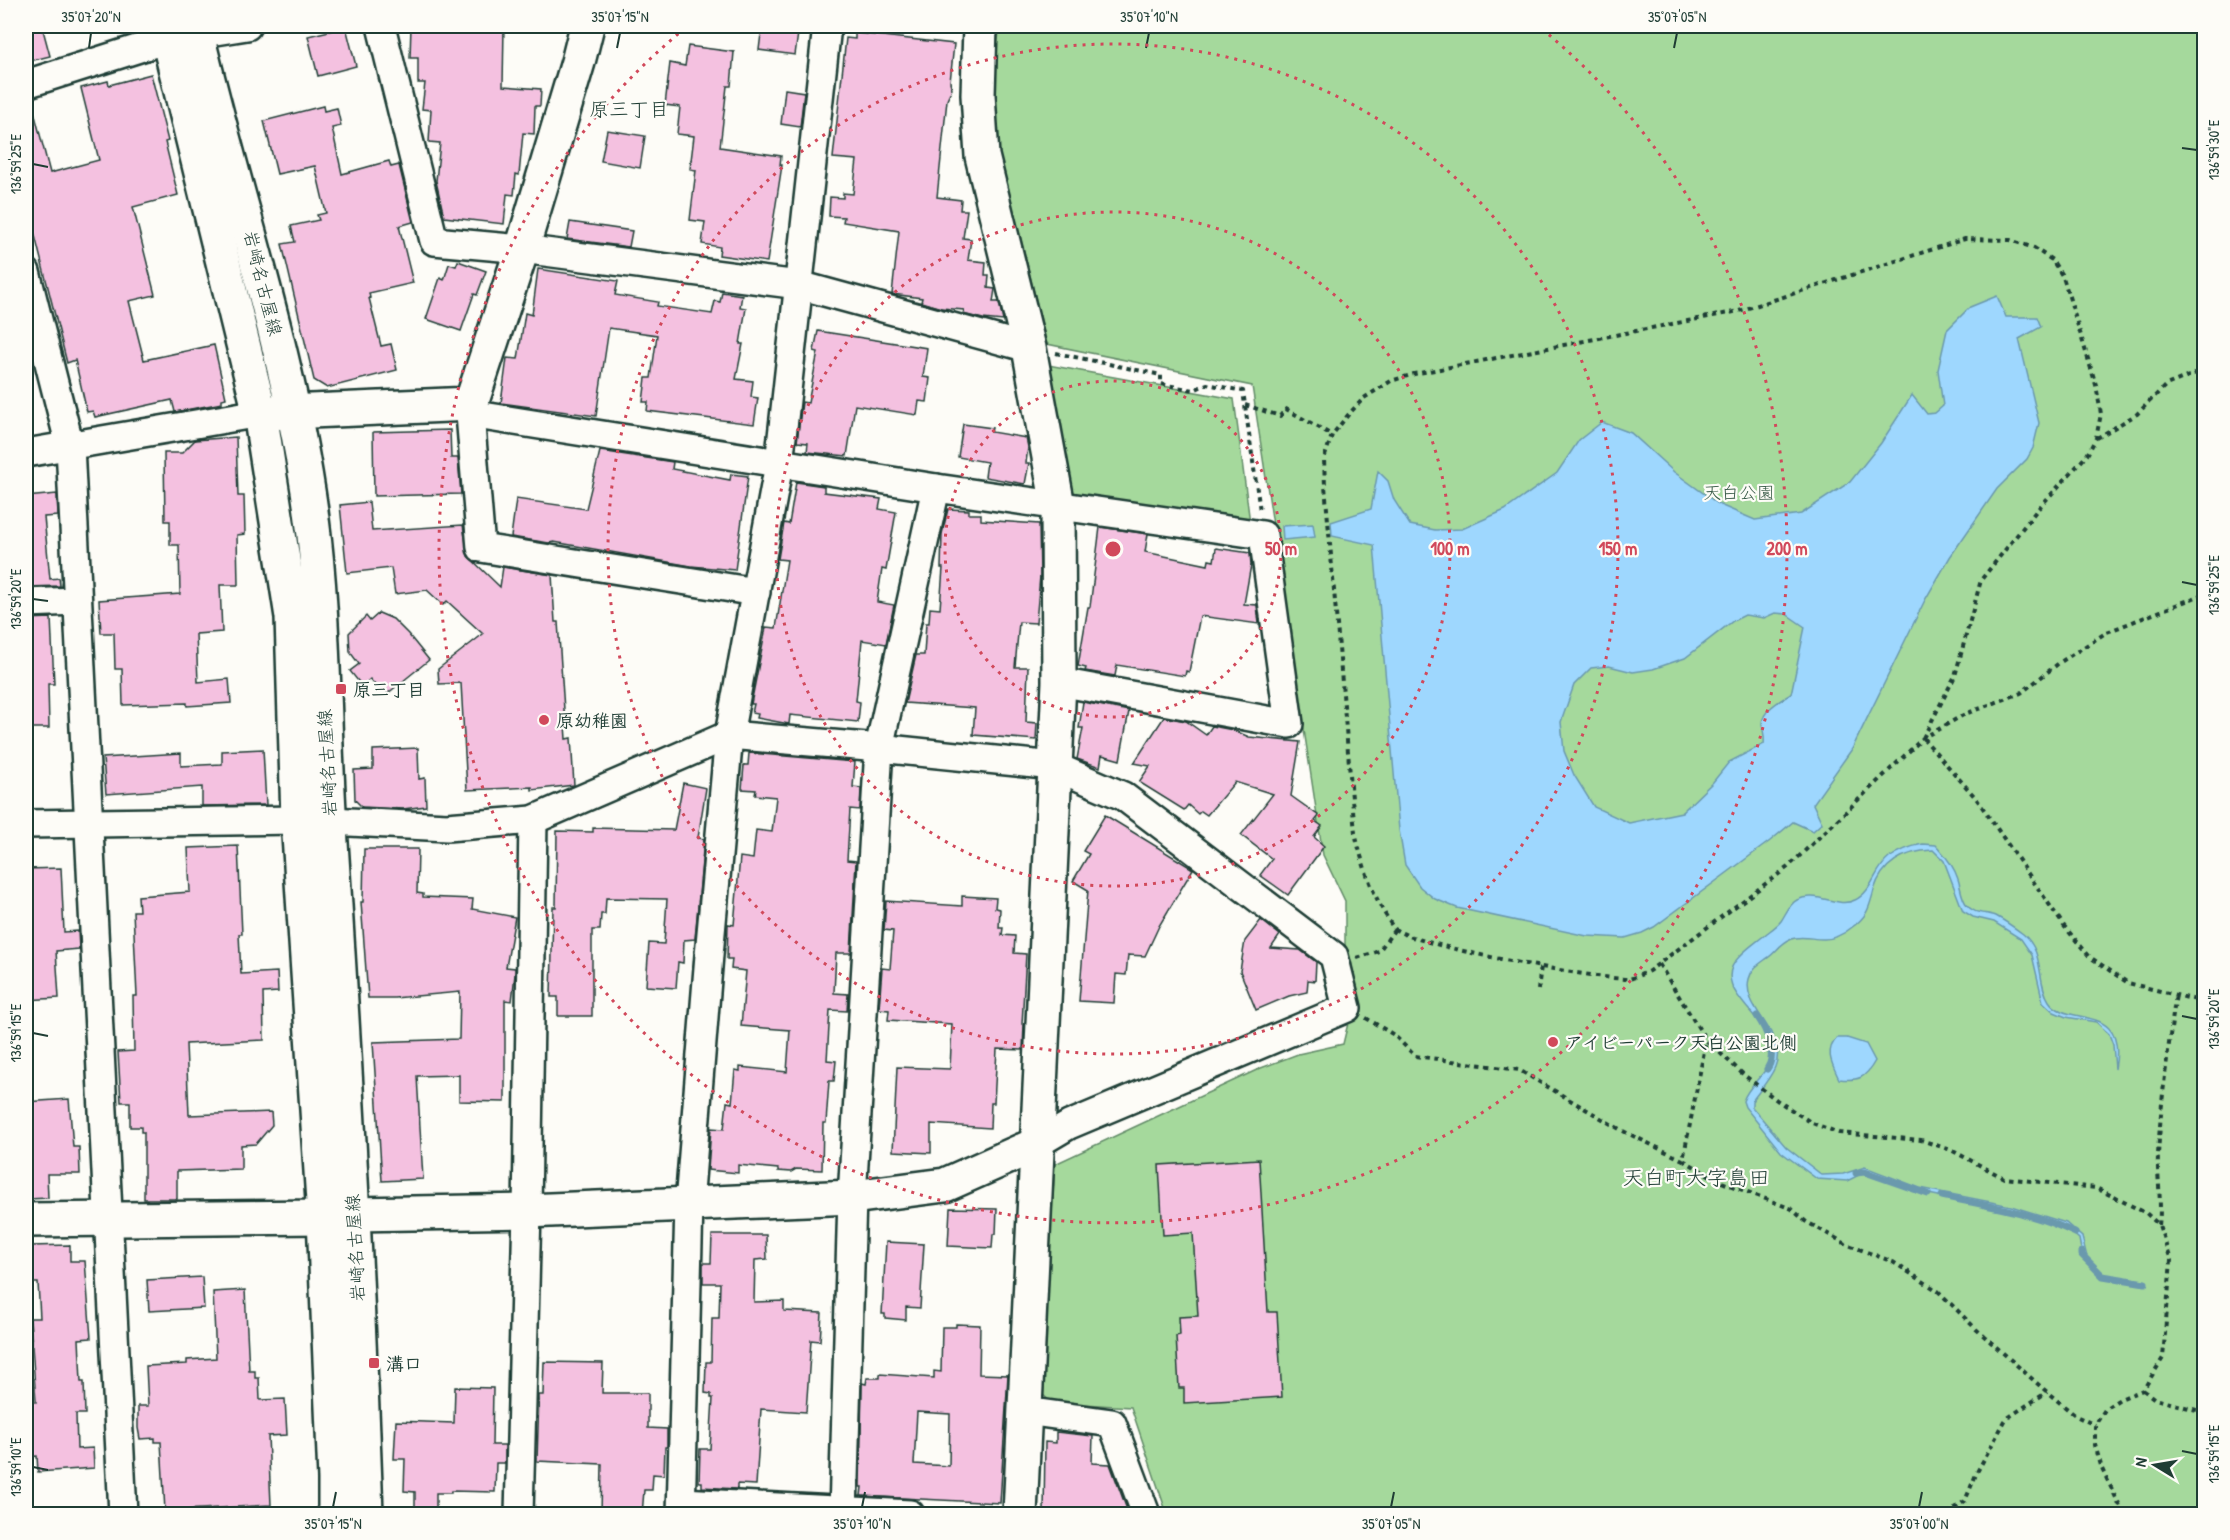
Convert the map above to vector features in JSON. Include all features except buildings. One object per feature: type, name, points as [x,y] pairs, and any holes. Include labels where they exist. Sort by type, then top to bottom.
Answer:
[{"type":"street","points":[[26,84],[181,31],[247,26]]},
{"type":"street","points":[[381,26],[434,241],[522,249],[799,285],[1029,348]]},
{"type":"street","points":[[587,26],[522,249],[470,409],[481,548],[756,592]]},
{"type":"street","points":[[827,26],[779,464],[729,735],[689,1204],[681,1508],[910,1515]]},
{"type":"street","points":[[974,26],[982,156],[1029,348],[1058,506],[1059,681],[1020,1515]]},
{"type":"street","name":"岩崎名古屋線","points":[[181,31],[263,279],[294,411],[311,512],[321,618],[314,821]]},
{"type":"street","name":"岩崎名古屋線","points":[[181,31],[260,413],[292,617],[314,821],[338,1216],[366,1515]]},
{"type":"street","points":[[26,272],[70,446],[123,1515]]},
{"type":"street","points":[[26,453],[260,413],[470,409],[779,464],[1263,535],[1289,724],[1059,681]]},
{"type":"street","points":[[843,1513],[852,1197],[879,748],[936,488]]},
{"type":"street","points":[[26,603],[77,601]]},
{"type":"street","points":[[26,824],[314,821],[447,827],[533,820],[729,735],[1054,766],[1123,796],[1334,956],[1347,1008],[1069,1125],[1037,1144],[945,1185],[852,1197],[527,1211],[26,1220]]},
{"type":"street","points":[[519,1515],[527,1211],[533,820]]},
{"type":"street","name":"岩崎名古屋線","points":[[335,1515],[338,1216]]},
{"type":"street","points":[[1025,1411],[1112,1423],[1146,1515]]},
{"type":"path","points":[[1923,738],[1955,676],[1981,580],[2037,510],[2087,455],[2096,438],[2101,414],[2096,385],[2062,277],[2052,260],[2034,248],[2010,240],[1965,239],[1739,311],[1414,374],[1391,381],[1364,398],[1332,435],[1324,459],[1324,486],[1355,833],[1362,863],[1373,892],[1395,929],[1420,940],[1541,966],[1631,979],[1659,964],[1788,867],[1923,738],[1965,714],[2021,693],[2059,663],[2106,632],[2205,594]]},
{"type":"path","points":[[1029,348],[1161,375],[1161,384],[1194,390],[1207,384],[1243,391],[1263,535]]},
{"type":"path","points":[[2096,438],[2137,414],[2166,385],[2205,370]]},
{"type":"path","points":[[1245,405],[1280,416],[1286,409],[1332,435]]},
{"type":"path","points":[[1923,738],[1976,798],[2064,926],[2090,957],[2128,983],[2205,1002]]},
{"type":"path","points":[[1334,956],[1351,960],[1379,951],[1395,929]]},
{"type":"path","points":[[1659,964],[1706,1040],[1752,1082],[1812,1123],[1839,1133],[1921,1140],[1951,1150],[2004,1178],[2096,1188],[2146,1213],[2159,1225]]},
{"type":"path","points":[[1538,990],[1541,966]]},
{"type":"path","points":[[2124,1515],[2102,1469],[2095,1445],[2095,1425],[2106,1408],[2120,1399],[2143,1390],[2163,1358],[2170,1260],[2159,1225],[2162,1209],[2158,1160],[2161,1099],[2176,994]]},
{"type":"path","points":[[1347,1008],[1394,1035],[1415,1056],[1519,1070],[1623,1131],[1683,1160],[1719,1181],[1792,1209],[1805,1221],[1846,1244],[1893,1262],[1938,1291],[1976,1329],[2076,1416],[2095,1425]]},
{"type":"path","points":[[1683,1160],[1706,1040]]},
{"type":"path","points":[[2143,1390],[2155,1399],[2205,1412]]},
{"type":"path","points":[[1947,1515],[1965,1501],[1977,1472],[2006,1419],[2048,1392]]},
{"type":"green space","name":"天白公園","points":[[1000,26],[2204,26],[2204,1514],[1167,1514],[1131,1407],[1051,1402],[1041,1393],[1055,1164],[1261,1068],[1298,1054],[1343,1044],[1356,990],[1351,960],[1345,949],[1345,901],[1323,855],[1252,386],[1047,344],[999,152],[995,110],[996,53]]},
{"type":"green space","points":[[1048,365],[1234,399],[1250,523],[1074,500]]},
{"type":"water","points":[[1997,296],[2006,317],[2037,317],[2041,327],[2019,339],[2039,423],[2033,448],[2027,459],[1997,489],[1950,557],[1925,600],[1852,749],[1813,804],[1822,823],[1813,831],[1793,822],[1654,927],[1625,938],[1587,936],[1457,908],[1435,899],[1420,887],[1405,865],[1399,830],[1374,545],[1332,536],[1331,522],[1371,509],[1378,471],[1388,481],[1394,500],[1410,525],[1435,530],[1462,529],[1505,510],[1557,473],[1579,440],[1602,422],[1631,433],[1674,472],[1720,505],[1755,520],[1801,514],[1850,482],[1881,443],[1912,395],[1927,414],[1935,413],[1943,406],[1938,370],[1947,330],[1970,307]],"holes":[[[1775,613],[1786,614],[1805,627],[1791,694],[1773,706],[1763,719],[1764,744],[1729,762],[1713,782],[1682,812],[1629,823],[1594,807],[1574,775],[1564,751],[1561,722],[1574,685],[1591,668],[1609,666],[1633,672],[1653,669],[1685,658],[1733,621],[1745,615],[1764,618]]]},
{"type":"water","points":[[1313,524],[1315,537],[1283,540],[1282,526]]},
{"type":"water","points":[[1923,844],[1936,845],[1946,857],[1958,879],[1963,899],[1970,908],[1996,916],[2030,941],[2035,949],[2045,993],[2057,1009],[2093,1019],[2104,1024],[2113,1033],[2117,1047],[2115,1069],[2113,1045],[2109,1034],[2096,1022],[2066,1017],[2054,1012],[2043,1002],[2032,955],[2021,939],[1994,922],[1973,917],[1963,911],[1944,861],[1933,850],[1923,851],[1904,855],[1889,865],[1878,880],[1869,907],[1857,924],[1830,939],[1803,937],[1791,939],[1752,972],[1748,990],[1757,1011],[1771,1032],[1778,1055],[1768,1080],[1752,1101],[1752,1107],[1786,1147],[1822,1175],[1843,1174],[1865,1167],[1920,1188],[2011,1206],[2066,1223],[2082,1237],[2087,1257],[2103,1276],[2082,1255],[2079,1239],[2064,1226],[2011,1211],[1919,1192],[1865,1172],[1847,1181],[1817,1179],[1781,1152],[1745,1107],[1743,1101],[1747,1093],[1769,1062],[1771,1046],[1760,1023],[1734,991],[1730,980],[1731,968],[1739,957],[1778,925],[1797,900],[1812,897],[1841,902],[1855,900],[1866,891],[1889,858],[1905,849]]},
{"type":"water","points":[[1837,1038],[1847,1038],[1866,1044],[1875,1061],[1868,1072],[1860,1078],[1839,1079],[1830,1058],[1831,1048]]},
{"type":"waterway","points":[[1757,1016],[1771,1049],[1767,1069]]},
{"type":"waterway","points":[[1856,1173],[1865,1172],[1928,1194]]},
{"type":"waterway","points":[[1942,1196],[2027,1215],[2075,1233]]},
{"type":"waterway","points":[[2082,1252],[2082,1255],[2103,1276],[2145,1283]]},
{"type":"place","name":"原三丁目","points":[[341,689]]},
{"type":"place","name":"原幼稚園","points":[[544,720]]},
{"type":"place","name":"アイビーパーク天白公園北側","points":[[1553,1042]]},
{"type":"place","name":"溝口","points":[[374,1363]]},
{"type":"district","name":"原三丁目","points":[[629,108]]},
{"type":"district","name":"天白町大字島田","points":[[1696,1177]]}]
